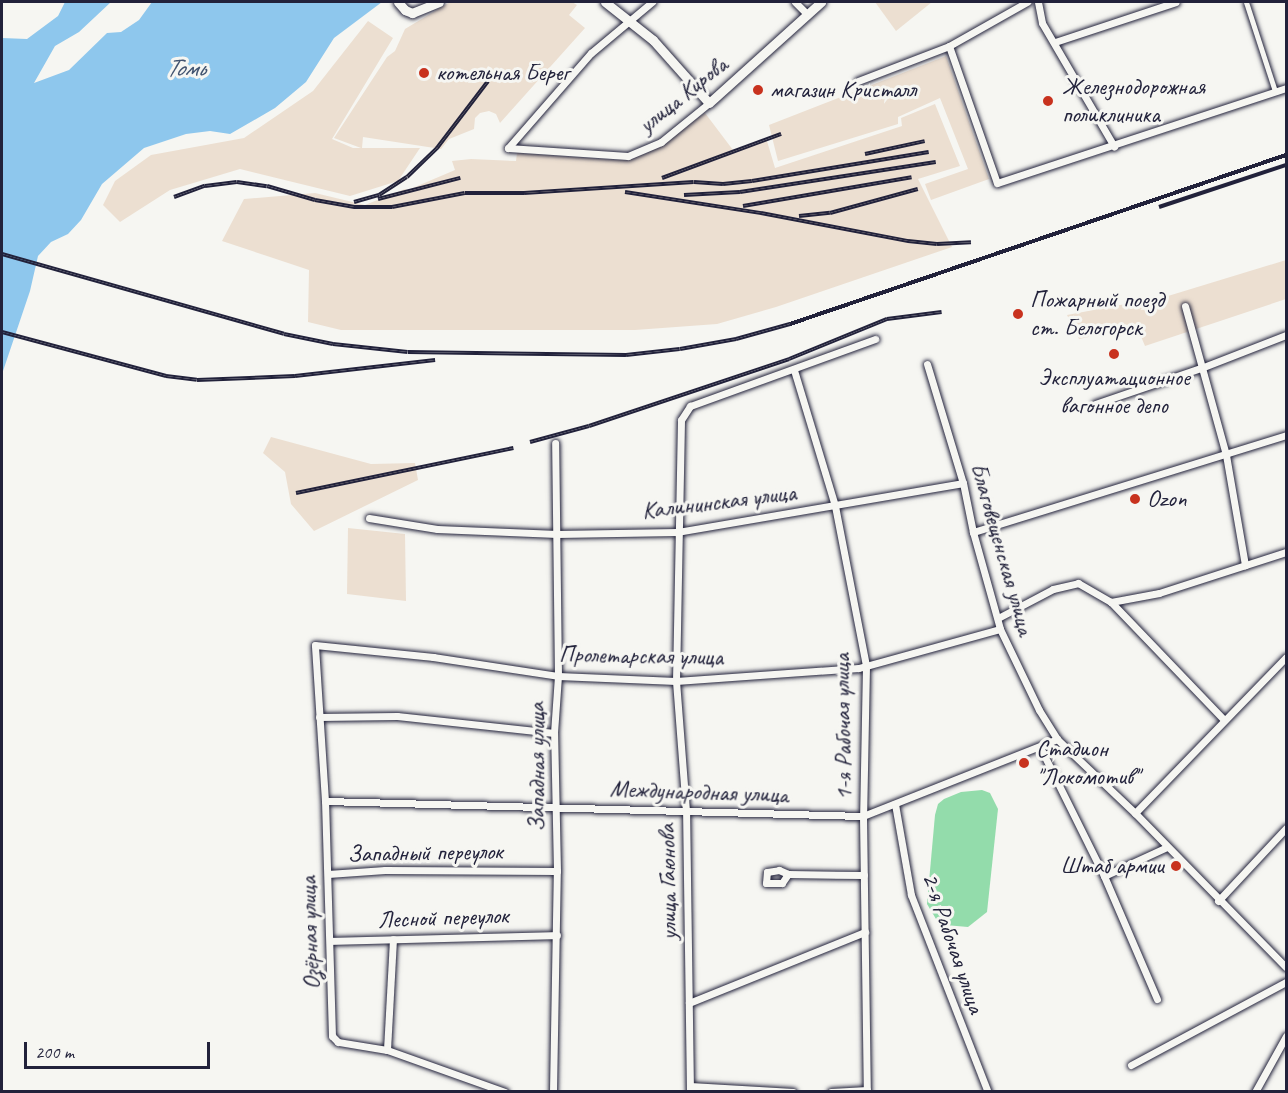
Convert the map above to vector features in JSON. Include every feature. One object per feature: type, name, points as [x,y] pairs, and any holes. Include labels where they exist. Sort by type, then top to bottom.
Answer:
[{"type":"main road","points":[[399,4],[412,13],[439,2]]},
{"type":"main road","points":[[605,2],[653,40],[709,103]]},
{"type":"main road","name":"улица Кирова","points":[[709,103],[821,2]]},
{"type":"street","points":[[630,20],[652,2]]},
{"type":"street","points":[[795,2],[807,14]]},
{"type":"street","points":[[858,81],[950,46],[1027,2]]},
{"type":"street","points":[[1038,2],[1042,23],[1114,146]]},
{"type":"street","points":[[1055,42],[1176,2]]},
{"type":"street","points":[[1246,2],[1275,92]]},
{"type":"street","name":"улица Кирова","points":[[630,20],[591,53],[508,148],[628,156],[661,142],[709,103]]},
{"type":"street","points":[[950,46],[997,183],[1287,88]]},
{"type":"street","points":[[1185,306],[1227,455],[1245,565]]},
{"type":"street","points":[[1095,404],[1202,368],[1287,335]]},
{"type":"street","points":[[794,370],[875,339]]},
{"type":"street","name":"Благовещенская улица","points":[[927,364],[963,483],[973,532],[1000,629],[1039,710],[1057,739],[1135,813],[1218,901],[1287,967]]},
{"type":"street","name":"улица Гаюнова","points":[[690,1089],[686,811],[676,681],[677,532],[681,420],[690,406],[742,389],[771,375],[794,370]]},
{"type":"street","name":"1-я Рабочая улица","points":[[794,370],[835,506],[866,666],[863,816],[867,1091]]},
{"type":"street","points":[[973,532],[1287,435]]},
{"type":"street","name":"Западная улица","points":[[553,1092],[557,934],[557,807],[554,734],[558,676],[555,443]]},
{"type":"street","name":"Калининская улица","points":[[369,518],[437,529],[557,534],[677,532],[963,483]]},
{"type":"street","points":[[1111,602],[1159,593],[1287,552]]},
{"type":"street","points":[[998,618],[1053,589],[1078,583],[1111,602],[1224,720]]},
{"type":"street","name":"Пролетарская улица","points":[[315,645],[434,657],[558,676],[676,681],[866,666],[1000,629]]},
{"type":"street","name":"Озёрная улица","points":[[315,645],[325,801],[331,941],[332,1036],[338,1042],[387,1050],[505,1092]]},
{"type":"street","points":[[1135,813],[1287,657]]},
{"type":"street","points":[[319,717],[397,717],[554,734]]},
{"type":"street","name":"Международная улица","points":[[325,801],[863,816],[1057,739]]},
{"type":"street","points":[[1040,747],[1104,876],[1157,999]]},
{"type":"street","name":"2-я Рабочая улица","points":[[894,804],[911,895],[988,1092]]},
{"type":"street","points":[[1218,901],[1287,828]]},
{"type":"street","points":[[1104,876],[1167,847]]},
{"type":"street","name":"Западный переулок","points":[[328,874],[385,870],[557,871]]},
{"type":"street","points":[[788,874],[864,875]]},
{"type":"street","points":[[689,1003],[865,932]]},
{"type":"street","name":"Лесной переулок","points":[[331,941],[557,934]]},
{"type":"street","points":[[387,1050],[393,939]]},
{"type":"street","points":[[1131,1065],[1287,982]]},
{"type":"street","points":[[1255,1092],[1287,1036]]},
{"type":"street","points":[[690,1089],[793,1092]]},
{"type":"street","points":[[831,1092],[867,1091]]},
{"type":"shaded area","points":[[450,2],[572,2],[577,5],[569,15],[585,28],[500,123],[496,114],[489,111],[480,113],[475,118],[474,129],[449,139],[441,149],[363,137],[362,148],[420,148],[398,181],[350,196],[240,169],[170,190],[120,222],[103,205],[115,181],[151,155],[244,138],[313,91],[368,21],[393,38],[332,139],[353,148],[361,148],[334,138],[387,57],[395,51],[405,29]]},
{"type":"shaded area","points":[[875,2],[932,2],[896,31]]},
{"type":"shaded area","points":[[946,56],[989,179],[931,200],[925,184],[968,169],[940,98],[898,117],[898,124],[778,161],[769,125]]},
{"type":"shaded area","points":[[935,104],[960,166],[918,179],[952,247],[776,307],[717,324],[635,330],[341,330],[308,322],[309,270],[222,241],[244,199],[315,193],[365,205],[455,170],[452,161],[471,159],[516,161],[517,153],[616,160],[645,154],[705,113],[733,150],[767,141],[775,168],[902,126],[901,118]]},
{"type":"shaded area","points":[[1286,260],[1286,299],[1145,346],[1137,327],[1079,339],[1067,315],[1168,296]]},
{"type":"shaded area","points":[[271,437],[371,464],[415,463],[418,480],[314,531],[291,504],[285,472],[263,453]]},
{"type":"shaded area","points":[[348,528],[405,534],[406,601],[347,594]]},
{"type":"green space","points":[[982,790],[990,793],[998,809],[987,912],[968,927],[945,925],[936,919],[927,904],[938,804],[961,792]]},
{"type":"water","name":"Томь","points":[[65,2],[111,2],[79,32],[55,46],[34,83],[69,70],[107,33],[121,32],[139,20],[152,2],[382,2],[334,38],[306,82],[275,108],[230,134],[210,131],[186,134],[144,148],[102,184],[81,220],[68,234],[51,242],[38,256],[30,291],[2,374],[2,38],[27,39],[58,16]]},
{"type":"railway","points":[[354,202],[379,195],[407,177],[437,148],[488,81]]},
{"type":"railway","points":[[662,178],[781,134]]},
{"type":"railway","points":[[865,154],[925,141]]},
{"type":"railway","points":[[174,197],[205,186],[237,182],[267,186],[315,200],[354,207],[392,207],[465,193],[524,193],[694,182],[723,184],[929,152]]},
{"type":"railway","points":[[2,254],[284,334],[333,344],[408,352],[626,355],[680,349],[736,339],[790,324],[1286,155]]},
{"type":"railway","points":[[684,195],[740,192],[936,162]]},
{"type":"railway","points":[[1159,207],[1286,165]]},
{"type":"railway","points":[[743,206],[912,177]]},
{"type":"railway","points":[[378,199],[460,178]]},
{"type":"railway","points":[[799,216],[830,213],[918,189]]},
{"type":"railway","points":[[625,192],[761,213],[908,241],[937,244],[971,242]]},
{"type":"railway","points":[[530,442],[589,426],[789,359],[887,319],[942,312]]},
{"type":"railway","points":[[2,332],[166,376],[197,380],[295,376],[435,360]]},
{"type":"railway","points":[[296,493],[513,448]]},
{"type":"place","name":"котельная Берег","points":[[424,73]]},
{"type":"place","name":"магазин Кристалл","points":[[758,90]]},
{"type":"place","name":"Железнодорожная поликлиника","points":[[1048,101]]},
{"type":"place","name":"Пожарный поезд ст. Белогорск","points":[[1018,314]]},
{"type":"place","name":"Эксплуатационное вагонное депо","points":[[1114,354]]},
{"type":"place","name":"Ozon","points":[[1135,499]]},
{"type":"place","name":"Стадион \"Локомотив\"","points":[[1024,763]]},
{"type":"place","name":"Штаб армии","points":[[1176,866]]}]
